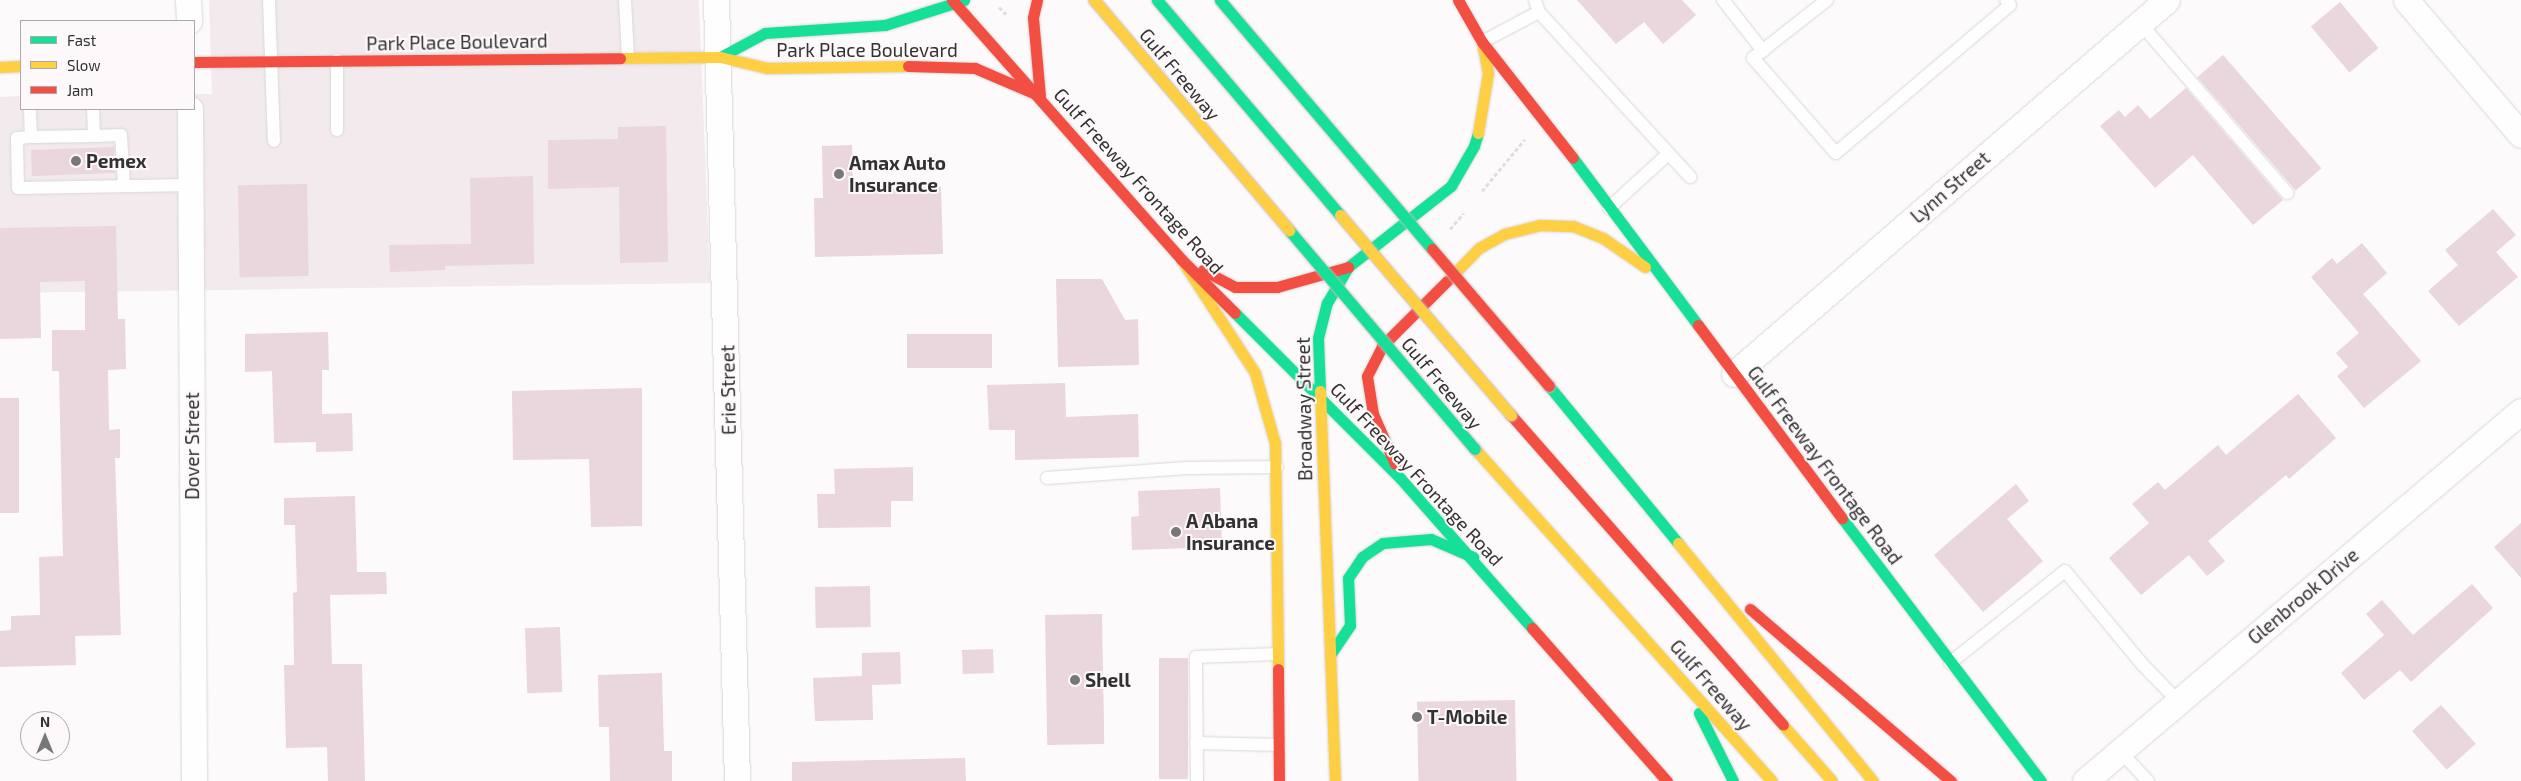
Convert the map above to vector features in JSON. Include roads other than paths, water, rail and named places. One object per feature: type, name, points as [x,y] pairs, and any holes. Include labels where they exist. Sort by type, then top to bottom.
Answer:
[{"type":"main road","points":[[1037,0],[1033,18],[1040,96]]},
{"type":"main road","name":"Gulf Freeway","points":[[1094,0],[1475,449],[1681,676],[1772,781]]},
{"type":"main road","name":"Gulf Freeway","points":[[1157,0],[1511,415],[1832,781]]},
{"type":"main road","points":[[1220,0],[1549,386],[1702,570],[1873,781]]},
{"type":"main road","name":"Gulf Freeway Frontage Road","points":[[1458,0],[1482,42],[1663,279],[2028,767],[2041,781]]},
{"type":"main road","name":"Park Place Boulevard","points":[[720,57],[765,33],[885,25],[957,2]]},
{"type":"main road","name":"Gulf Freeway Frontage Road","points":[[957,2],[1181,260],[1401,479],[1473,557],[1667,781]]},
{"type":"main road","name":"Broadway Street","points":[[1335,781],[1318,338],[1326,303],[1348,267],[1451,186],[1474,146],[1484,110],[1488,73],[1482,42]]},
{"type":"main road","name":"Park Place Boulevard","points":[[195,62],[720,57],[768,68],[941,65],[975,68],[1040,96]]},
{"type":"main road","points":[[0,67],[20,66]]},
{"type":"main road","points":[[1401,479],[1372,414],[1367,376],[1382,346],[1479,248],[1504,234],[1539,225],[1573,226],[1603,238],[1663,279]]},
{"type":"main road","points":[[1181,260],[1235,287],[1277,287],[1348,267]]},
{"type":"main road","name":"Broadway Street","points":[[1181,260],[1255,373],[1272,429],[1277,467],[1279,781]]},
{"type":"main road","points":[[1330,655],[1350,625],[1348,578],[1362,557],[1383,542],[1431,538],[1473,557]]},
{"type":"main road","points":[[1702,570],[1863,703],[1951,781]]},
{"type":"main road","points":[[1681,676],[1733,781]]},
{"type":"street","points":[[188,0],[189,20]]},
{"type":"street","name":"Erie Street","points":[[716,0],[720,57],[737,781]]},
{"type":"street","name":"Lynn Street","points":[[1734,374],[2167,0]]},
{"type":"street","points":[[2406,0],[2521,135]]},
{"type":"street","name":"Dover Street","points":[[190,110],[195,781]]},
{"type":"street","name":"Glenbrook Drive","points":[[2085,781],[2521,411]]},
{"type":"lane","points":[[269,0],[274,141]]},
{"type":"lane","points":[[625,0],[628,58]]},
{"type":"lane","points":[[1723,0],[1763,50]]},
{"type":"lane","points":[[1827,0],[1753,58],[1836,153],[2010,4],[2006,0]]},
{"type":"lane","points":[[1482,42],[1537,6],[1690,177]]},
{"type":"lane","points":[[2140,23],[2287,193]]},
{"type":"lane","points":[[337,60],[337,130]]},
{"type":"lane","points":[[30,110],[31,137]]},
{"type":"lane","points":[[93,110],[94,136]]},
{"type":"lane","points":[[124,186],[121,135],[17,138],[18,188],[191,185]]},
{"type":"lane","points":[[1609,208],[1668,154]]},
{"type":"lane","points":[[1047,478],[1187,468],[1277,467]]},
{"type":"lane","points":[[1950,663],[2065,571],[2141,663],[2178,701]]},
{"type":"lane","points":[[1197,781],[1196,657],[1278,654]]},
{"type":"lane","points":[[1196,744],[1279,745]]},
{"type":"lane","points":[[2120,751],[2148,781]]},
{"type":"place","name":"Pemex","points":[[76,161]]},
{"type":"place","name":"Amax Auto Insurance","points":[[839,174]]},
{"type":"place","name":"A Abana Insurance","points":[[1176,532]]},
{"type":"place","name":"Shell","points":[[1075,680]]},
{"type":"place","name":"T-Mobile","points":[[1417,717]]}]
